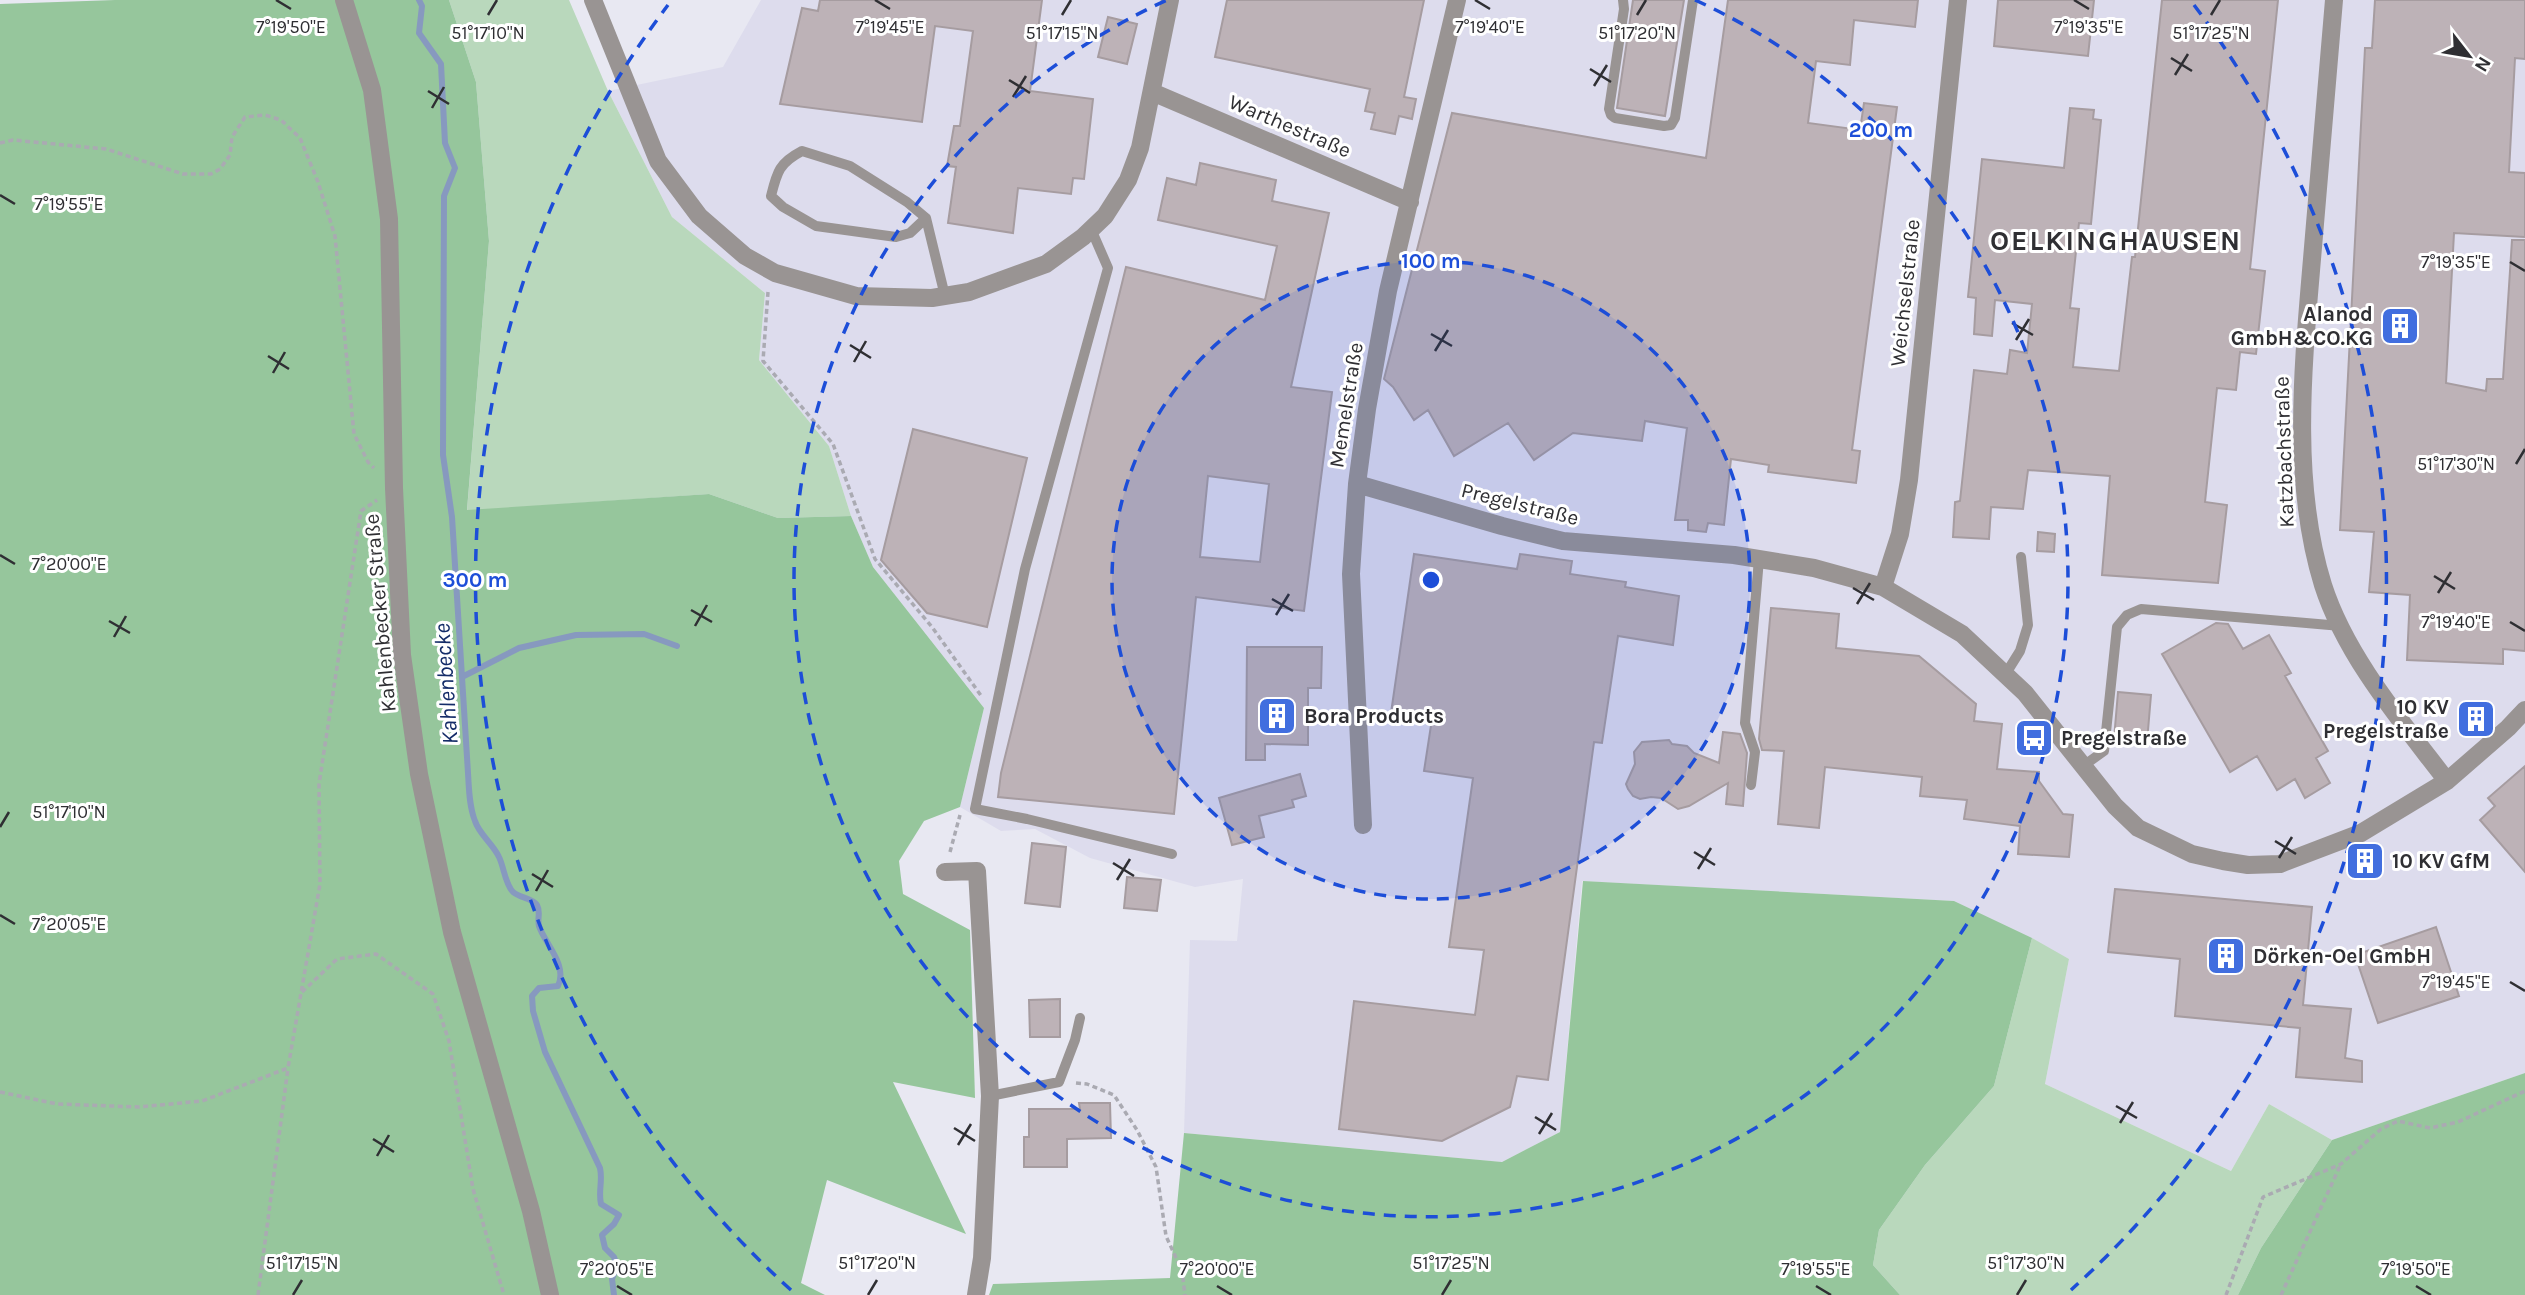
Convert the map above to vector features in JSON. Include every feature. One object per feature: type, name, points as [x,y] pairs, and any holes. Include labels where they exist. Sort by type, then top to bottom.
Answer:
[{"type":"street","name":"Kahlenbecker Straße","points":[[344,0],[372,90],[389,219],[394,488],[402,655],[419,774],[452,932],[531,1211],[550,1295]]},
{"type":"street","points":[[593,0],[658,161],[699,216],[746,256],[775,273],[856,296],[932,298],[969,292],[1046,264],[1105,216],[1128,180],[1140,148],[1170,0]]},
{"type":"street","name":"Memelstraße","points":[[1363,825],[1351,574],[1357,484],[1388,291],[1457,0]]},
{"type":"street","name":"Weichselstraße","points":[[1883,587],[1900,534],[1909,480],[1958,0]]},
{"type":"street","name":"Katzbachstraße","points":[[2334,0],[2303,368],[2309,531],[2324,587],[2341,626],[2376,690],[2447,781]]},
{"type":"street","name":"Warthestraße","points":[[1152,92],[1410,202]]},
{"type":"street","name":"Pregelstraße","points":[[1357,484],[1563,541],[1759,559],[1814,568],[1883,587],[1962,634],[2006,674],[2047,718],[2115,806],[2138,828],[2192,854],[2248,865],[2280,864],[2361,833],[2447,781],[2525,710]]},
{"type":"street","points":[[945,872],[977,871],[990,1096],[982,1258],[976,1295]]},
{"type":"lane","points":[[1623,0],[1609,109],[1615,118],[1664,126],[1671,125],[1675,118],[1693,0]]},
{"type":"lane","points":[[926,218],[910,233],[896,237],[816,226],[783,207],[771,196],[776,177],[787,159],[802,151],[850,166],[907,202],[926,218],[945,296]]},
{"type":"lane","points":[[1091,229],[1108,268],[1024,569],[975,809],[1172,853]]},
{"type":"lane","points":[[2006,674],[2020,651],[2028,625],[2021,557]]},
{"type":"lane","points":[[1751,785],[1755,752],[1745,723],[1759,559]]},
{"type":"lane","points":[[2083,766],[2104,751],[2117,627],[2127,615],[2141,609],[2341,626]]},
{"type":"lane","points":[[990,1096],[1059,1082],[1075,1040],[1080,1018]]},
{"type":"path","points":[[0,143],[13,140],[106,149],[183,174],[211,174],[220,169],[230,155],[232,137],[245,117],[265,115],[281,120],[300,138],[318,182],[335,236],[354,434],[368,462],[394,488],[361,511],[319,784],[320,884],[288,1068],[258,1295]]},
{"type":"path","points":[[775,273],[768,291],[763,360],[833,444],[875,559],[932,627],[987,706]]},
{"type":"path","points":[[945,872],[961,808]]},
{"type":"path","points":[[300,993],[337,960],[376,954],[433,994],[449,1041],[473,1189],[504,1295]]},
{"type":"path","points":[[0,1092],[57,1104],[139,1107],[202,1101],[288,1068]]},
{"type":"path","points":[[1059,1082],[1087,1084],[1114,1095],[1137,1130],[1156,1167],[1166,1236],[1182,1271],[1185,1295]]},
{"type":"path","points":[[2226,1295],[2263,1197],[2341,1164],[2381,1129],[2398,1121],[2430,1128],[2458,1122],[2525,1090]]},
{"type":"path","points":[[2281,1295],[2341,1164]]},
{"type":"shaded area","points":[[761,0],[2525,0],[2525,1073],[2332,1140],[2269,1104],[2231,1171],[2045,1084],[2069,959],[1954,901],[1582,881],[1560,1132],[1502,1162],[1184,1133],[1190,940],[1237,941],[1243,879],[1195,887],[1090,858],[1035,829],[1001,831],[960,807],[984,708],[873,567],[851,516],[829,446],[759,360],[765,293],[672,217],[608,91],[723,67]]},
{"type":"green space","points":[[115,0],[449,0],[476,82],[489,241],[467,510],[709,494],[778,518],[851,516],[873,567],[984,708],[960,807],[924,821],[899,861],[903,894],[970,930],[975,1098],[893,1082],[966,1234],[827,1180],[801,1283],[825,1295],[0,1295],[0,4]]},
{"type":"green space","points":[[449,0],[569,0],[608,91],[672,217],[765,293],[759,360],[829,446],[851,516],[778,518],[709,494],[467,511],[489,241],[476,82]]},
{"type":"green space","points":[[1583,881],[1954,901],[2032,938],[1994,1086],[1925,1165],[1879,1230],[1873,1265],[1900,1295],[989,1295],[993,1284],[1170,1278],[1184,1133],[1502,1162],[1560,1132]]},
{"type":"green space","points":[[2032,938],[2069,959],[2045,1084],[2231,1171],[2269,1104],[2332,1140],[2261,1248],[2238,1295],[1900,1295],[1873,1265],[1879,1230],[1925,1165],[1994,1086]]},
{"type":"green space","points":[[2525,1073],[2525,1295],[2238,1295],[2261,1248],[2332,1140]]},
{"type":"building","points":[[820,0],[1042,0],[1030,91],[1093,99],[1084,179],[1073,178],[1071,194],[1018,188],[1013,233],[948,223],[956,167],[947,166],[954,126],[960,126],[973,31],[935,26],[922,122],[780,104],[802,8],[818,11]]},
{"type":"building","points":[[1227,0],[1424,0],[1404,97],[1416,99],[1412,119],[1399,116],[1395,134],[1371,129],[1375,113],[1365,111],[1370,89],[1215,57]]},
{"type":"building","points":[[1633,0],[1684,0],[1665,116],[1617,108]]},
{"type":"building","points":[[1728,0],[1918,0],[1915,27],[1854,20],[1850,65],[1816,61],[1808,123],[1860,130],[1864,103],[1897,107],[1852,450],[1860,451],[1856,483],[1768,472],[1769,465],[1731,459],[1724,525],[1708,523],[1706,532],[1688,530],[1688,520],[1675,520],[1687,428],[1645,421],[1642,441],[1573,433],[1534,460],[1508,423],[1454,456],[1428,410],[1414,420],[1393,387],[1384,379],[1452,113],[1706,158]]},
{"type":"building","points":[[1998,0],[2094,0],[2088,56],[1994,46]]},
{"type":"building","points":[[2162,0],[2278,0],[2250,269],[2265,271],[2256,354],[2240,352],[2236,390],[2217,388],[2205,502],[2227,505],[2218,583],[2102,575],[2110,476],[2028,470],[2023,509],[1991,507],[1989,539],[1953,537],[1955,502],[1960,501],[1974,370],[2007,374],[2010,350],[2027,353],[2032,304],[1995,300],[1992,336],[1974,334],[1976,298],[1968,297],[1982,159],[2064,168],[2070,108],[2094,110],[2093,119],[2101,120],[2091,224],[2079,223],[2070,308],[2079,309],[2073,367],[2119,371],[2132,257],[2135,257]]},
{"type":"building","points":[[2375,0],[2525,0],[2525,59],[2515,58],[2509,172],[2525,173],[2525,237],[2454,233],[2446,383],[2486,391],[2487,379],[2503,379],[2512,240],[2525,240],[2525,651],[2503,649],[2503,664],[2407,660],[2410,595],[2369,592],[2374,532],[2340,530],[2365,48],[2372,48]]},
{"type":"building","points":[[1108,17],[1137,24],[1127,64],[1098,57]]},
{"type":"building","points":[[1200,163],[1276,180],[1272,201],[1329,213],[1291,387],[1332,392],[1304,611],[1196,597],[1174,814],[998,797],[1001,773],[1126,267],[1265,300],[1277,246],[1158,220],[1167,178],[1196,185]],"holes":[[[1208,476],[1269,484],[1260,562],[1200,557]]]},
{"type":"building","points":[[913,429],[1027,458],[987,627],[927,613],[881,560]]},
{"type":"building","points":[[2038,532],[2055,534],[2054,552],[2037,551]]},
{"type":"building","points":[[1414,554],[1517,569],[1520,554],[1572,561],[1570,574],[1626,582],[1625,587],[1679,596],[1673,645],[1618,636],[1602,743],[1594,742],[1548,1080],[1517,1076],[1510,1107],[1442,1141],[1339,1129],[1354,1001],[1475,1015],[1484,950],[1449,947],[1473,778],[1424,771],[1432,719],[1391,713]]},
{"type":"building","points":[[1771,608],[1839,614],[1836,648],[1919,656],[1976,704],[1974,721],[2002,724],[1997,769],[2039,772],[2039,781],[2063,814],[2073,815],[2069,857],[2018,854],[2020,826],[1964,819],[1967,800],[1920,796],[1922,777],[1825,767],[1819,828],[1778,824],[1784,751],[1762,750],[1759,739]]},
{"type":"building","points":[[2216,623],[2228,624],[2243,649],[2269,635],[2291,673],[2285,676],[2328,751],[2316,758],[2330,783],[2305,798],[2295,779],[2277,790],[2257,756],[2230,772],[2162,654]]},
{"type":"building","name":"Bora Products","points":[[1247,647],[1322,647],[1321,688],[1308,688],[1308,745],[1265,744],[1265,760],[1246,760]]},
{"type":"building","points":[[2118,692],[2151,695],[2147,742],[2114,739]]},
{"type":"building","points":[[1723,732],[1740,734],[1747,753],[1743,806],[1726,804],[1728,783],[1689,806],[1678,809],[1661,798],[1640,799],[1633,796],[1628,789],[1626,784],[1635,764],[1634,752],[1642,742],[1669,740],[1672,744],[1687,746],[1694,753],[1719,763]]},
{"type":"building","points":[[2525,766],[2525,872],[2480,820],[2495,806],[2488,798]]},
{"type":"building","points":[[1300,774],[1306,796],[1292,800],[1294,807],[1259,816],[1264,837],[1232,845],[1219,798]]},
{"type":"building","points":[[1032,843],[1066,847],[1060,907],[1025,903]]},
{"type":"building","points":[[1127,877],[1161,880],[1157,911],[1124,908]]},
{"type":"building","name":"Dörken-Oel GmbH","points":[[2115,889],[2312,907],[2303,1005],[2351,1009],[2345,1058],[2362,1061],[2362,1082],[2296,1077],[2300,1028],[2175,1016],[2180,959],[2108,952]]},
{"type":"building","points":[[2436,927],[2459,996],[2378,1023],[2355,955]]},
{"type":"building","points":[[1060,999],[1060,1037],[1030,1037],[1029,1000]]},
{"type":"building","points":[[1079,1103],[1110,1103],[1111,1138],[1067,1139],[1067,1167],[1024,1167],[1024,1137],[1029,1137],[1029,1109],[1080,1109]]},
{"type":"waterway","name":"Kahlenbecke","points":[[419,0],[422,6],[419,33],[441,64],[445,143],[455,168],[444,196],[443,455],[452,517],[470,803],[477,826],[499,857],[510,889],[537,905],[539,926],[558,963],[558,986],[539,988],[532,996],[533,1011],[545,1052],[600,1168],[601,1204],[619,1215],[602,1235],[605,1248],[614,1257],[617,1266],[612,1279],[614,1295]]},
{"type":"waterway","points":[[462,677],[519,648],[576,635],[644,634],[677,646]]},
{"type":"place","name":"Alanod GmbH&CO.KG","points":[[2400,326]]},
{"type":"place","name":"Bora Products","points":[[1277,716]]},
{"type":"place","name":"10 KV Pregelstraße","points":[[2476,719]]},
{"type":"place","name":"Pregelstraße","points":[[2034,738]]},
{"type":"place","name":"10 KV GfM","points":[[2365,861]]},
{"type":"place","name":"Dörken-Oel GmbH","points":[[2226,956]]},
{"type":"district","name":"OELKINGHAUSEN","points":[[2116,240]]}]
